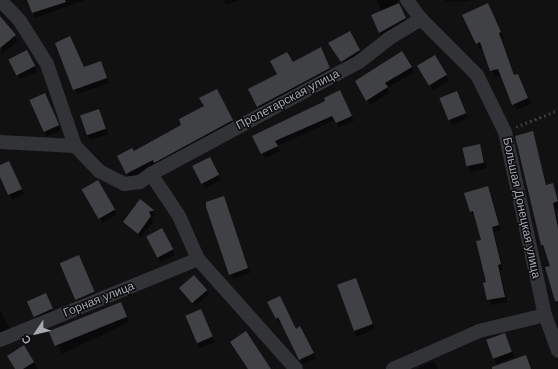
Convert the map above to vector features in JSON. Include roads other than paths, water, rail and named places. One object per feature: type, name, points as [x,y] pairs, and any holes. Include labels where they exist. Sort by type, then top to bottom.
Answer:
[{"type":"street","name":"Пролетарская улица","points":[[0,0],[20,21],[47,64],[75,146],[98,171],[124,184],[140,182],[151,174],[359,62],[420,19]]},
{"type":"street","name":"Большая Донецкая улица","points":[[407,0],[420,19],[477,75],[505,132],[544,315],[558,351]]},
{"type":"street","points":[[0,142],[75,146]]},
{"type":"street","points":[[151,174],[179,216],[198,259],[296,369]]},
{"type":"street","name":"Горная улица","points":[[0,340],[198,259]]},
{"type":"street","points":[[393,369],[479,331],[544,315]]}]
